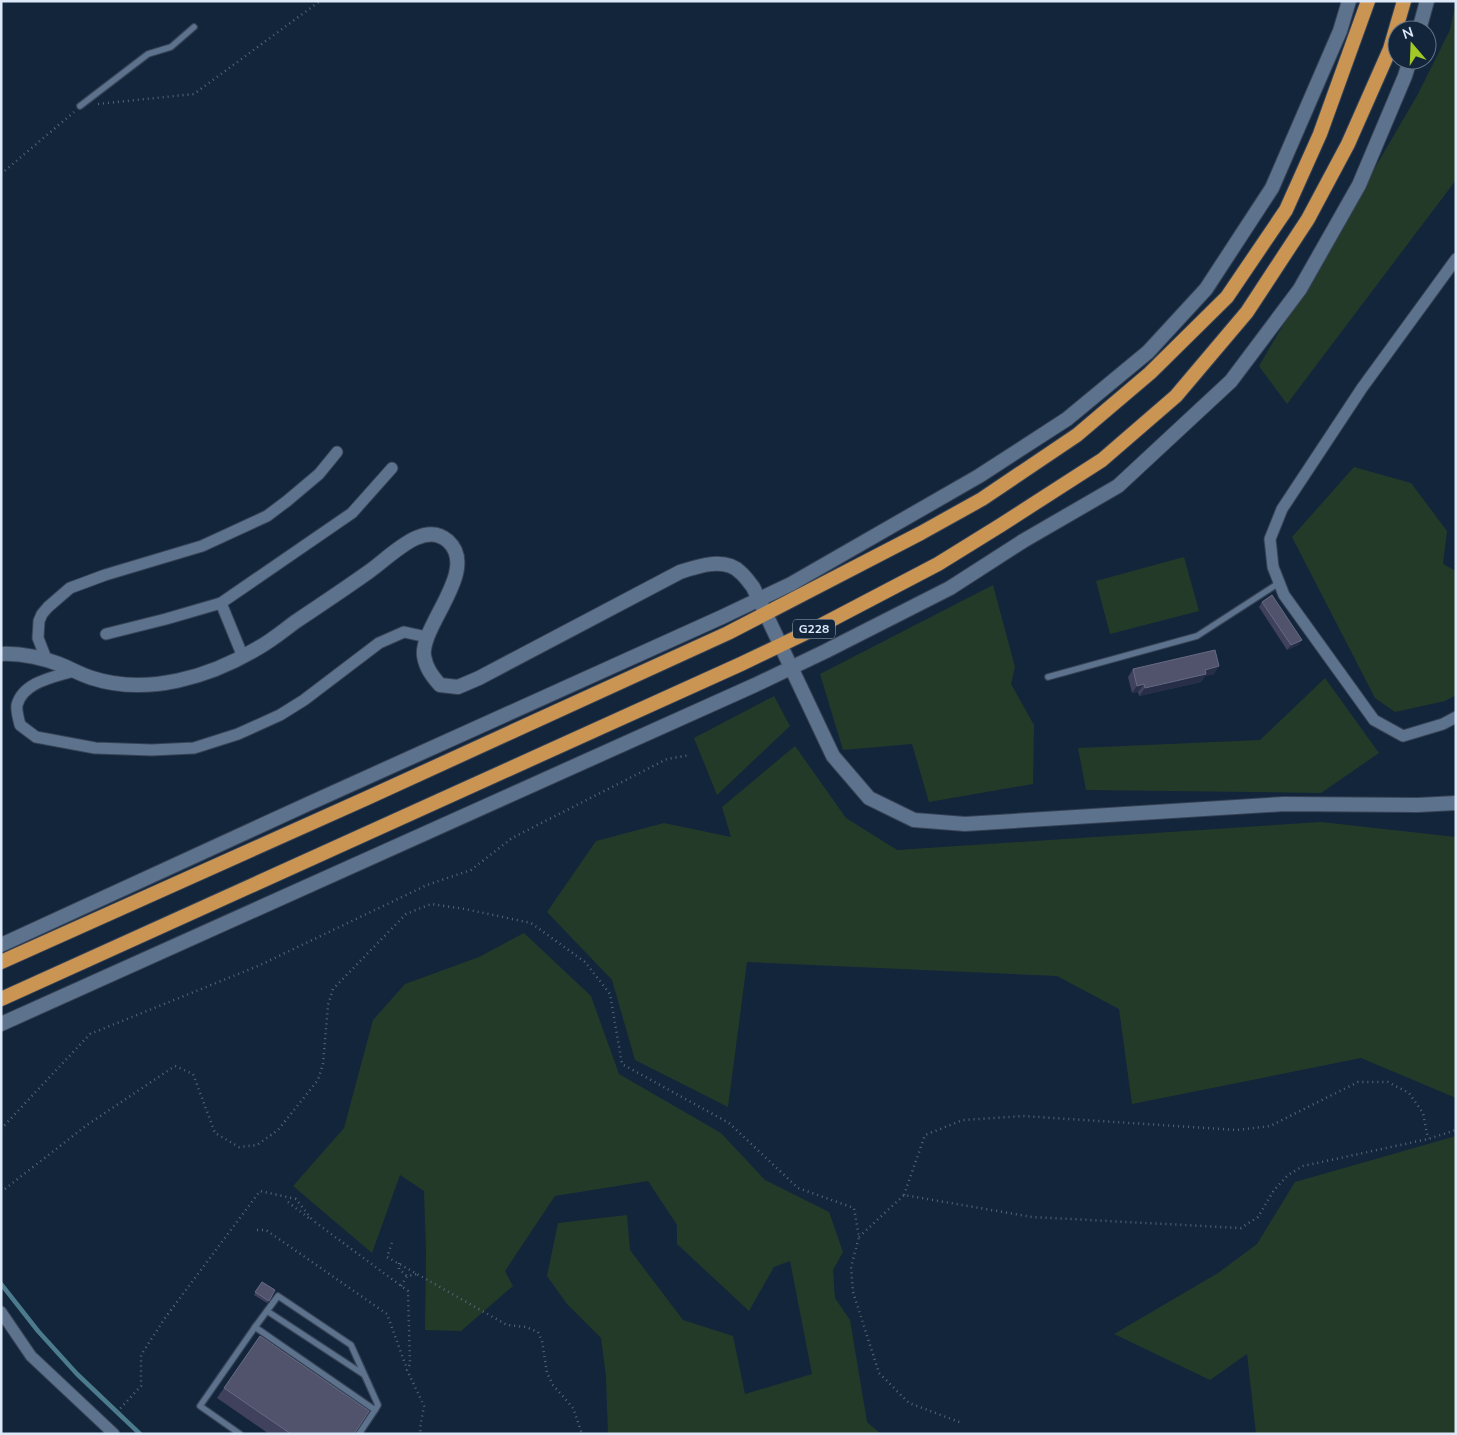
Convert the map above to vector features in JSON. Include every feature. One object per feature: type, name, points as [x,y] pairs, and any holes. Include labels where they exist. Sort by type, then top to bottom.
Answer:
[{"type":"highway","name":"G228","points":[[1,962],[728,633],[921,533],[982,499],[1077,435],[1150,373],[1226,297],[1286,210],[1320,134],[1368,1]]},
{"type":"highway","name":"G228","points":[[1,999],[781,645],[938,564],[1102,460],[1176,396],[1247,312],[1308,219],[1348,144],[1390,50],[1404,1]]},
{"type":"highway","points":[[1,973],[23,963],[88,924]]},
{"type":"street","points":[[1,946],[789,585],[979,476],[1067,419],[1148,352],[1206,289],[1272,188],[1340,31],[1349,1]]},
{"type":"street","points":[[1422,20],[1427,1]]},
{"type":"street","points":[[1,1024],[792,668],[950,588],[1023,541],[1118,486],[1231,381],[1300,289],[1359,184],[1407,70]]},
{"type":"street","points":[[1456,259],[1362,388],[1282,509],[1270,539],[1273,567],[1284,595],[1374,720],[1403,736],[1443,724],[1456,717]]},
{"type":"street","points":[[47,661],[38,638],[39,621],[48,607],[70,588],[105,574],[202,546],[267,516],[288,501],[319,474],[337,452]]},
{"type":"street","points":[[106,634],[166,620],[221,603],[352,512],[392,468]]},
{"type":"street","points":[[1,654],[12,653],[62,665],[91,678],[112,684],[161,683],[201,675],[219,669],[259,648],[367,573],[398,549],[415,538],[433,534],[448,541],[456,554],[458,563],[456,574],[442,609],[427,637],[424,655],[429,673],[440,686],[458,687],[505,665],[680,572],[700,565],[722,564],[739,570],[753,587],[833,756],[869,798],[914,820],[966,824],[1284,804],[1418,805],[1456,803]]},
{"type":"street","points":[[221,603],[243,657]]},
{"type":"street","points":[[73,671],[46,679],[25,690],[16,706],[20,725],[36,737],[95,748],[152,750],[194,748],[238,734],[280,715],[304,700],[379,643],[404,632],[427,637]]},
{"type":"street","points":[[1,1312],[31,1356],[114,1434]]},
{"type":"lane","points":[[80,106],[148,54],[172,46],[194,27]]},
{"type":"lane","points":[[1048,677],[1197,636],[1279,583]]},
{"type":"lane","points":[[240,1434],[200,1406],[278,1296],[351,1345],[378,1404],[359,1434]]},
{"type":"lane","points":[[267,1311],[365,1375]]},
{"type":"lane","points":[[255,1328],[375,1410]]},
{"type":"path","points":[[1,174],[80,106],[194,94],[320,1]]},
{"type":"path","points":[[1,1129],[90,1034],[258,966],[427,886],[471,870],[512,838],[667,759],[690,755]]},
{"type":"path","points":[[1,1192],[87,1125],[175,1066],[194,1074],[215,1133],[240,1147],[257,1145],[278,1130],[318,1080],[324,1064],[328,1006],[333,989],[406,914],[431,904],[531,923],[584,962],[610,994],[622,1064],[729,1123],[798,1188],[854,1208],[859,1238],[851,1267],[853,1292],[879,1373],[909,1403],[962,1423]]},
{"type":"path","points":[[859,1238],[904,1195],[924,1135],[964,1120],[1023,1116],[1237,1130],[1270,1126],[1358,1082],[1388,1082],[1409,1093],[1424,1113],[1428,1139]]},
{"type":"path","points":[[904,1195],[1032,1217],[1241,1228],[1258,1217],[1274,1190],[1288,1175],[1303,1166],[1428,1139],[1456,1130]]},
{"type":"path","points":[[117,1412],[141,1386],[141,1355],[165,1318],[260,1191],[296,1199],[314,1222]]},
{"type":"path","points":[[288,1202],[408,1291],[410,1364],[407,1370]]},
{"type":"path","points":[[257,1230],[266,1230],[387,1314],[407,1370],[424,1406],[420,1428],[421,1434]]},
{"type":"path","points":[[392,1244],[387,1257],[507,1325],[538,1332],[542,1340],[548,1373],[553,1386],[573,1408],[582,1434]]},
{"type":"path","points":[[399,1263],[400,1269],[407,1276]]},
{"type":"path","points":[[401,1286],[407,1276],[418,1274]]},
{"type":"green space","points":[[1456,1],[1456,180],[1287,404],[1259,366],[1418,94],[1430,70],[1437,70],[1437,56],[1450,30]]},
{"type":"green space","points":[[1354,467],[1411,483],[1447,531],[1443,564],[1456,571],[1456,695],[1445,701],[1395,712],[1375,698],[1292,537]]},
{"type":"green space","points":[[1184,557],[1199,611],[1110,634],[1096,581]]},
{"type":"green space","points":[[993,585],[1015,667],[1011,684],[1034,725],[1033,784],[929,802],[912,744],[843,750],[820,674]]},
{"type":"green space","points":[[1325,678],[1379,753],[1321,793],[1086,790],[1078,748],[1260,740]]},
{"type":"green space","points":[[774,696],[790,726],[717,795],[694,738]]},
{"type":"green space","points":[[795,746],[846,818],[897,850],[1321,822],[1456,837],[1456,1098],[1361,1058],[1132,1104],[1119,1009],[1057,976],[747,962],[728,1107],[635,1060],[612,980],[547,912],[596,841],[664,823],[731,837],[722,807]]},
{"type":"green space","points":[[524,933],[591,996],[619,1074],[721,1133],[765,1180],[829,1212],[843,1252],[833,1270],[835,1298],[850,1320],[867,1422],[881,1434],[608,1434],[606,1377],[601,1338],[567,1304],[547,1276],[558,1223],[627,1215],[630,1250],[683,1320],[733,1336],[745,1394],[812,1374],[790,1261],[774,1267],[749,1311],[677,1244],[677,1225],[648,1181],[555,1196],[505,1271],[513,1286],[461,1331],[425,1330],[426,1252],[424,1191],[400,1175],[372,1253],[293,1186],[344,1128],[373,1020],[405,984],[479,957]]},
{"type":"green space","points":[[1456,1136],[1456,1434],[1256,1434],[1247,1354],[1210,1380],[1114,1334],[1218,1273],[1257,1244],[1295,1182]]},
{"type":"building","points":[[1272,595],[1302,640],[1291,645],[1262,602]]},
{"type":"building","points":[[1215,650],[1219,666],[1205,670],[1206,674],[1145,688],[1144,684],[1137,686],[1133,669]]},
{"type":"building","points":[[262,1282],[275,1290],[269,1301],[255,1292]]},
{"type":"building","points":[[260,1336],[369,1411],[354,1434],[291,1434],[224,1388]]},
{"type":"waterway","points":[[1,1284],[38,1331],[77,1374],[140,1434]]}]
